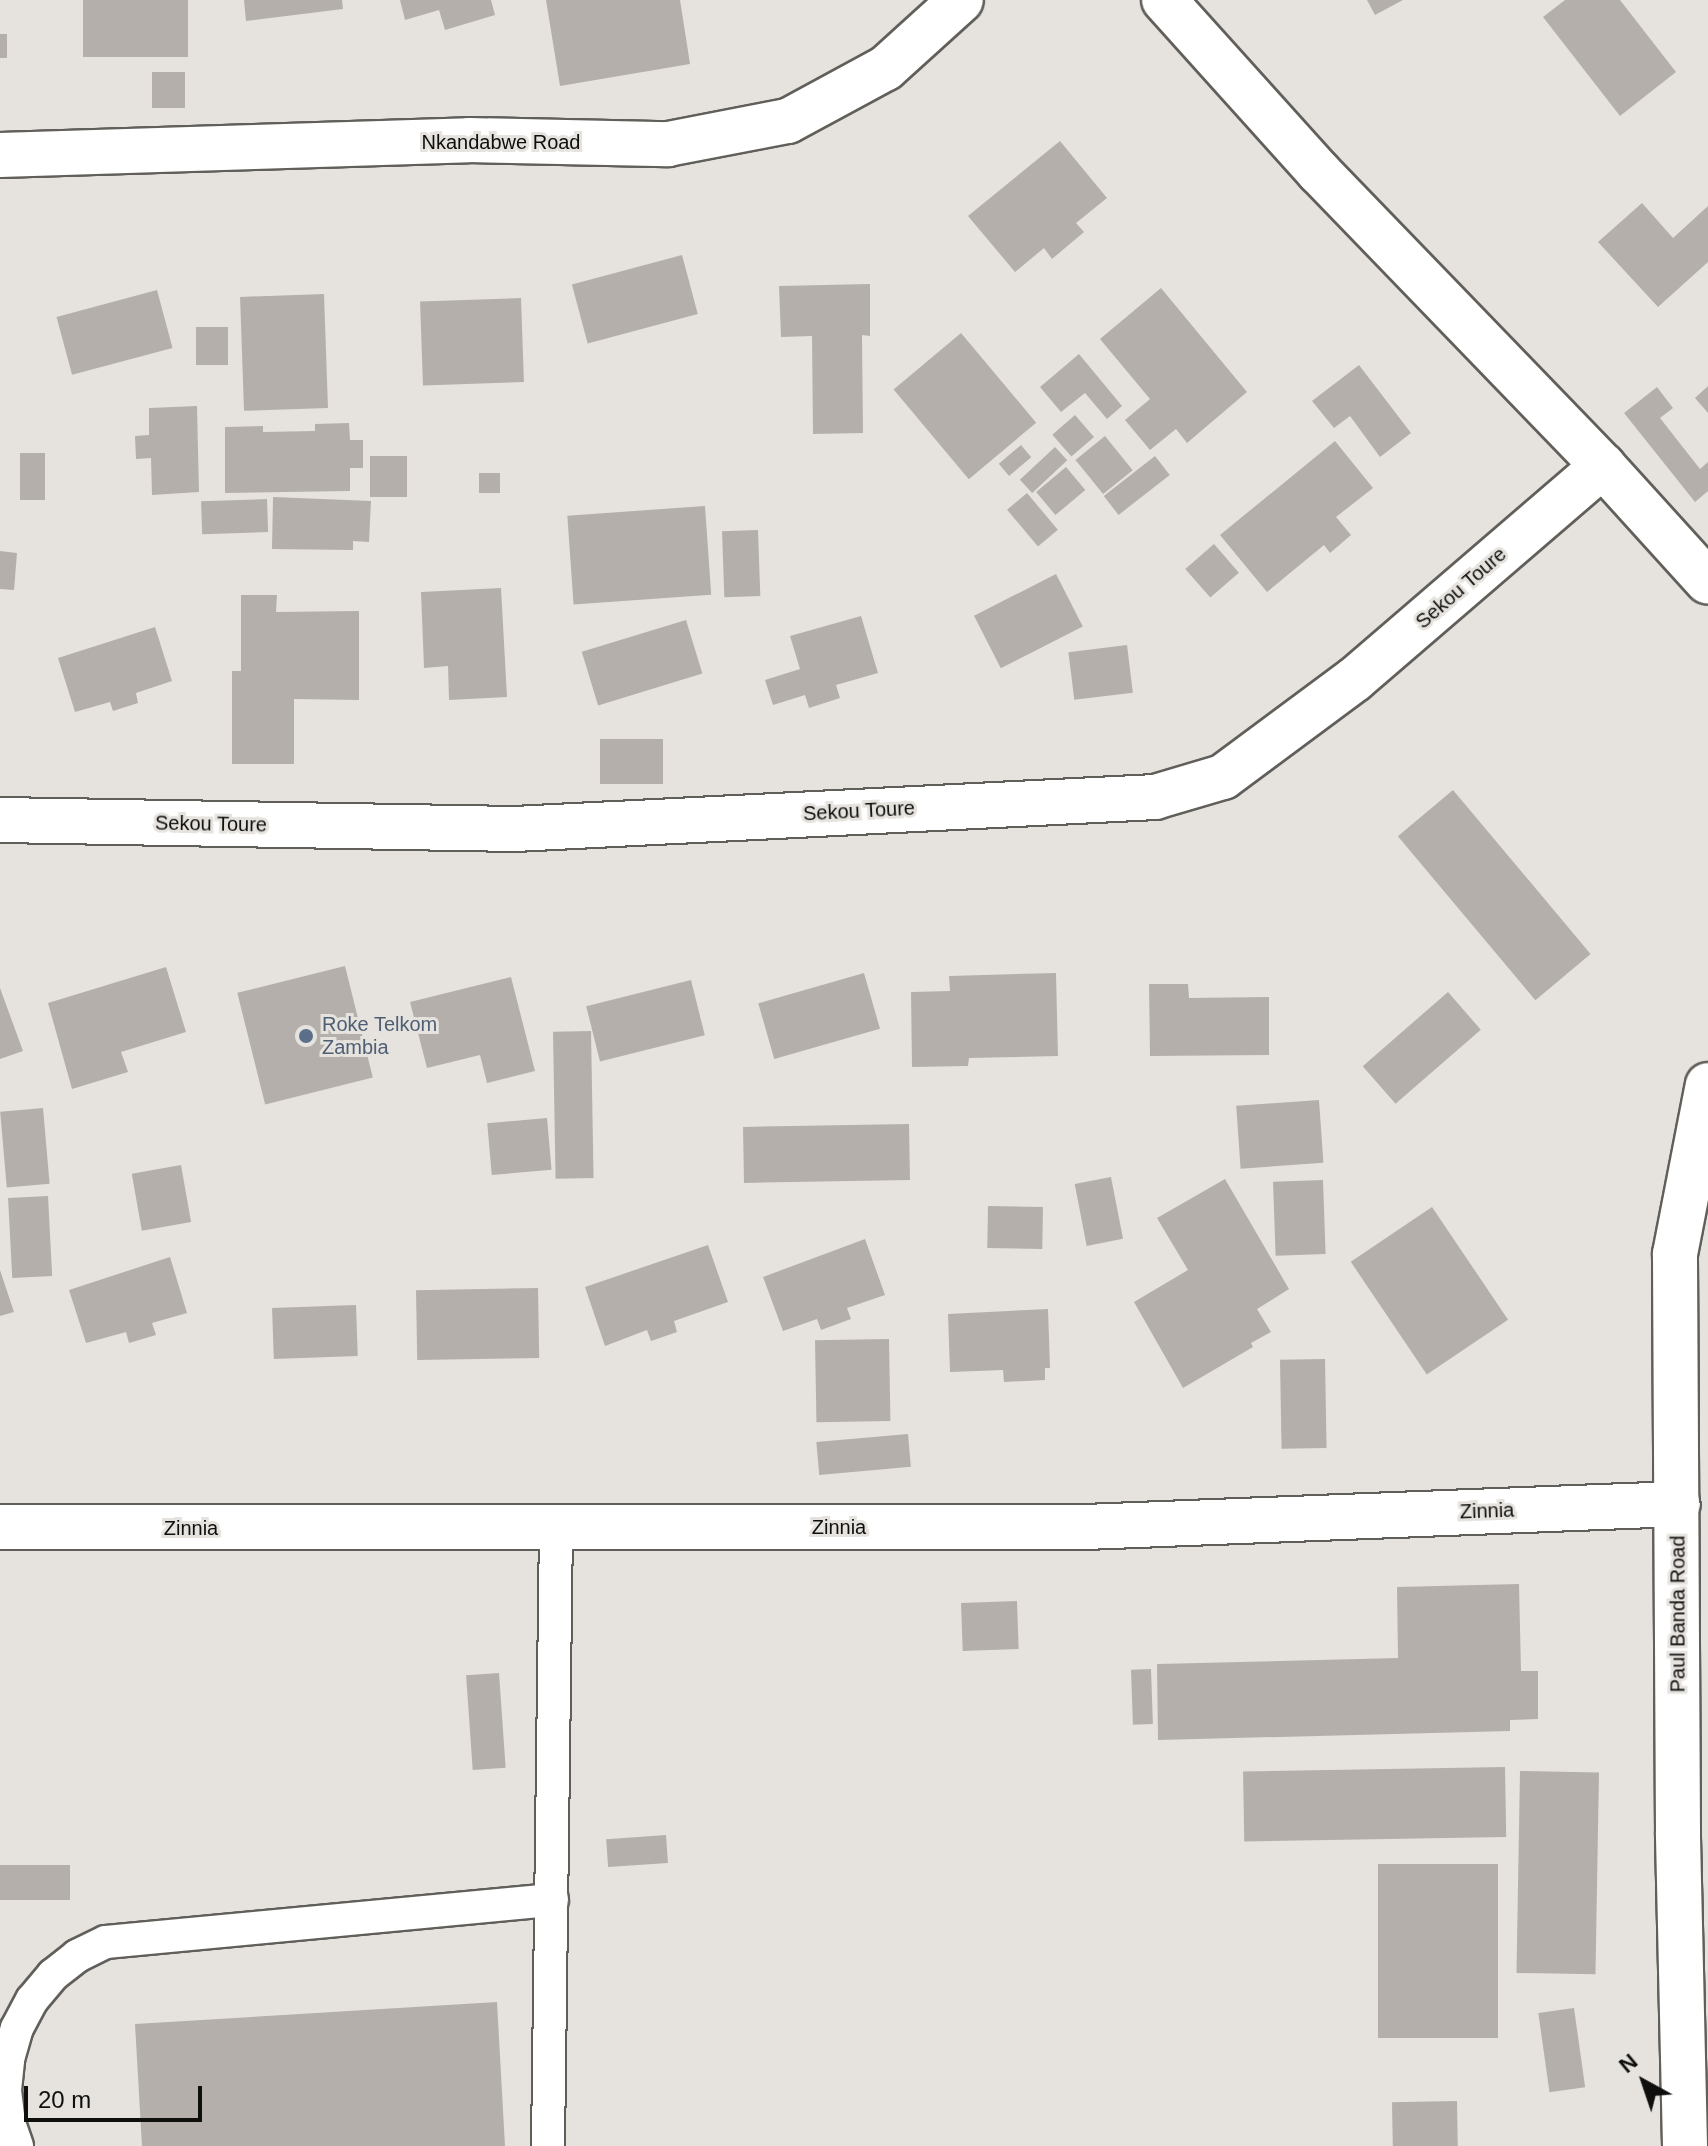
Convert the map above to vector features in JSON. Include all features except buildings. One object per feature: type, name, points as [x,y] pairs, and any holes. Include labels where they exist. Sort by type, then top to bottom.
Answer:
[{"type":"street","name":"Nkandabwe Road","points":[[0,155],[469,140],[668,144],[788,121],[886,68],[961,0]]},
{"type":"street","points":[[1164,0],[1319,172],[1603,466],[1708,582]]},
{"type":"street","name":"Sekou Toure","points":[[0,820],[515,829],[1155,797],[1223,777],[1355,679],[1603,466]]},
{"type":"street","name":"Paul Banda Road","points":[[1685,2146],[1678,1832],[1675,1254],[1708,1085]]},
{"type":"street","name":"Zinnia","points":[[0,1527],[1085,1527],[1678,1504]]},
{"type":"lane","points":[[548,2146],[556,1528]]},
{"type":"lane","points":[[17,2146],[9,2123],[5,2090],[8,2059],[17,2028],[32,2000],[53,1975],[77,1956],[106,1942],[552,1900]]},
{"type":"place","name":"Roke Telkom Zambia","points":[[306,1036]]}]
